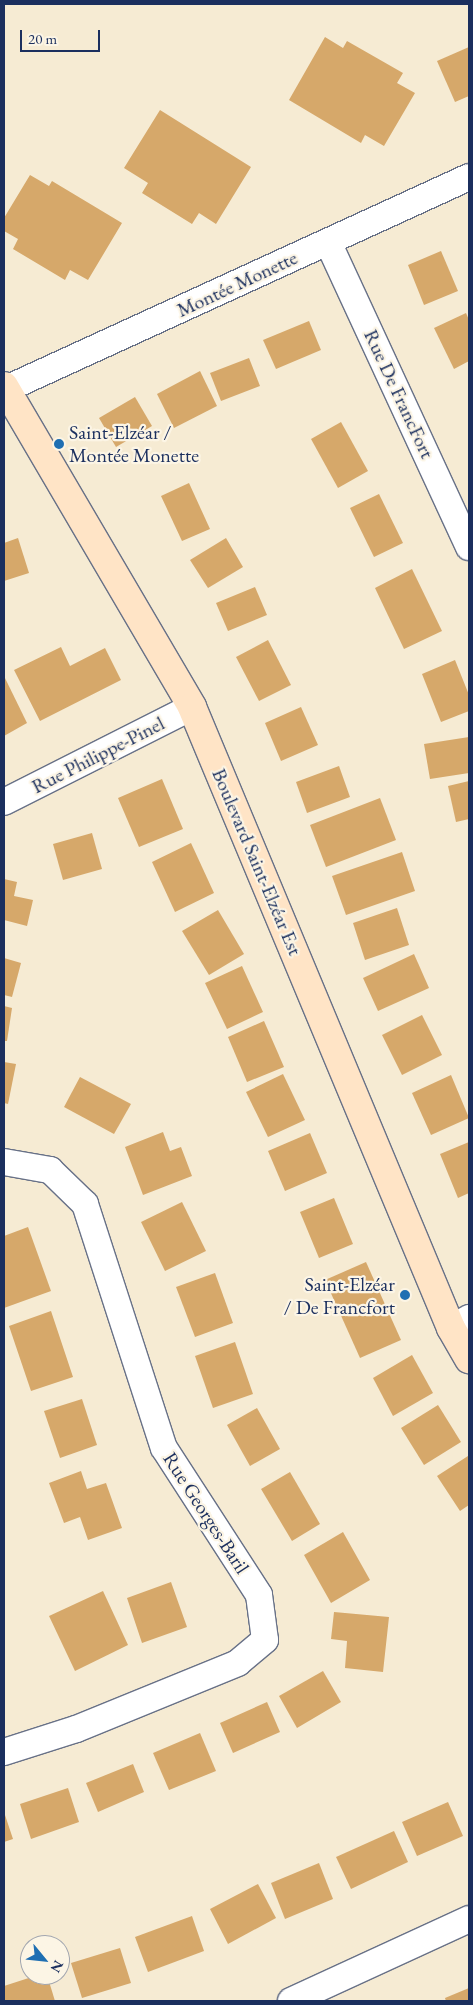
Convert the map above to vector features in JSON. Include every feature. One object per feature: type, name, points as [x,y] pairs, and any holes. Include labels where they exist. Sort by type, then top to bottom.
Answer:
[{"type":"street","name":"Montée Monette","points":[[4,388],[469,177]]},
{"type":"street","name":"Rue De FrancFort","points":[[328,242],[469,547]]},
{"type":"street","name":"Boulevard Saint-Elzéar Est","points":[[4,388],[192,707],[460,1323],[469,1359]]},
{"type":"street","name":"Rue Philippe-Pinel","points":[[4,802],[192,707]]},
{"type":"street","name":"Rue Georges-Baril","points":[[4,1162],[50,1170],[85,1204],[164,1448],[259,1594],[265,1640],[238,1663],[76,1729],[4,1752]]},
{"type":"street","points":[[291,2001],[469,1919]]},
{"type":"building","points":[[325,37],[343,48],[347,41],[403,73],[397,83],[415,93],[384,146],[365,135],[361,143],[289,100]]},
{"type":"building","points":[[469,47],[469,96],[455,102],[437,61]]},
{"type":"building","points":[[160,110],[251,167],[216,224],[199,213],[192,224],[142,193],[148,183],[124,168]]},
{"type":"building","points":[[30,175],[49,186],[52,181],[122,223],[88,280],[70,270],[65,280],[13,249],[18,239],[4,231],[4,218]]},
{"type":"building","points":[[441,251],[458,291],[424,305],[408,265]]},
{"type":"building","points":[[466,313],[469,320],[469,361],[454,369],[434,328]]},
{"type":"building","points":[[309,321],[321,350],[276,369],[263,340]]},
{"type":"building","points":[[249,358],[260,386],[221,401],[210,373]]},
{"type":"building","points":[[200,371],[217,406],[174,428],[157,394]]},
{"type":"building","points":[[135,397],[152,426],[116,447],[99,418]]},
{"type":"building","points":[[341,422],[368,471],[338,488],[311,439]]},
{"type":"building","points":[[189,483],[210,529],[182,541],[161,496]]},
{"type":"building","points":[[379,494],[403,543],[374,557],[350,508]]},
{"type":"building","points":[[18,538],[29,573],[4,581],[4,543]]},
{"type":"building","points":[[226,538],[243,567],[208,588],[190,560]]},
{"type":"building","points":[[412,569],[442,631],[404,649],[375,588]]},
{"type":"building","points":[[255,587],[267,615],[228,631],[216,603]]},
{"type":"building","points":[[268,640],[291,685],[259,701],[236,657]]},
{"type":"building","points":[[61,647],[70,666],[105,648],[121,680],[40,721],[14,670]]},
{"type":"building","points":[[455,660],[469,695],[469,711],[441,722],[422,674]]},
{"type":"building","points":[[4,676],[27,723],[4,736]]},
{"type":"building","points":[[301,707],[318,745],[281,761],[265,723]]},
{"type":"building","points":[[469,737],[469,773],[430,779],[424,744]]},
{"type":"building","points":[[339,766],[350,797],[307,813],[296,782]]},
{"type":"building","points":[[162,779],[183,829],[139,847],[118,798]]},
{"type":"building","points":[[469,781],[469,819],[456,822],[448,786]]},
{"type":"building","points":[[380,798],[396,840],[326,867],[310,825]]},
{"type":"building","points":[[92,833],[102,869],[63,880],[53,844]]},
{"type":"building","points":[[191,843],[214,893],[175,912],[152,862]]},
{"type":"building","points":[[402,852],[415,891],[346,915],[332,876]]},
{"type":"building","points":[[4,879],[17,882],[14,896],[33,900],[27,926],[4,920]]},
{"type":"building","points":[[397,908],[409,945],[365,960],[353,923]]},
{"type":"building","points":[[218,910],[244,954],[209,975],[182,931]]},
{"type":"building","points":[[414,954],[429,988],[378,1011],[363,978]]},
{"type":"building","points":[[4,958],[21,963],[12,997],[4,995]]},
{"type":"building","points":[[242,966],[263,1012],[227,1029],[205,983]]},
{"type":"building","points":[[4,1006],[12,1008],[7,1041],[4,1041]]},
{"type":"building","points":[[422,1015],[442,1055],[402,1075],[382,1035]]},
{"type":"building","points":[[264,1021],[284,1067],[247,1082],[228,1037]]},
{"type":"building","points":[[4,1062],[16,1064],[8,1104],[4,1103]]},
{"type":"building","points":[[283,1074],[305,1120],[268,1137],[246,1092]]},
{"type":"building","points":[[451,1075],[469,1118],[431,1135],[412,1093]]},
{"type":"building","points":[[80,1077],[131,1104],[114,1134],[64,1107]]},
{"type":"building","points":[[163,1132],[170,1151],[181,1147],[192,1176],[143,1195],[125,1147]]},
{"type":"building","points":[[310,1133],[327,1173],[285,1191],[268,1151]]},
{"type":"building","points":[[469,1142],[469,1193],[458,1198],[440,1154]]},
{"type":"building","points":[[334,1198],[353,1244],[319,1258],[300,1212]]},
{"type":"building","points":[[182,1202],[206,1251],[165,1271],[141,1222]]},
{"type":"building","points":[[28,1227],[51,1291],[4,1308],[4,1236]]},
{"type":"building","points":[[366,1262],[401,1340],[360,1358],[325,1280]]},
{"type":"building","points":[[215,1273],[233,1323],[195,1337],[176,1287]]},
{"type":"building","points":[[51,1311],[73,1377],[31,1391],[9,1326]]},
{"type":"building","points":[[235,1342],[253,1394],[213,1408],[195,1356]]},
{"type":"building","points":[[412,1355],[433,1393],[393,1416],[373,1378]]},
{"type":"building","points":[[82,1399],[97,1445],[60,1458],[44,1411]]},
{"type":"building","points":[[438,1405],[461,1442],[424,1465],[401,1428]]},
{"type":"building","points":[[257,1408],[280,1449],[250,1466],[227,1425]]},
{"type":"building","points":[[468,1456],[469,1505],[460,1511],[437,1476]]},
{"type":"building","points":[[81,1471],[87,1489],[106,1483],[122,1528],[88,1540],[80,1517],[64,1523],[49,1483]]},
{"type":"building","points":[[290,1472],[320,1524],[292,1541],[261,1489]]},
{"type":"building","points":[[343,1532],[370,1580],[331,1603],[304,1555]]},
{"type":"building","points":[[171,1582],[187,1627],[142,1643],[127,1598]]},
{"type":"building","points":[[103,1591],[128,1645],[75,1671],[49,1616]]},
{"type":"building","points":[[334,1612],[389,1617],[383,1672],[345,1668],[347,1641],[331,1639]]},
{"type":"building","points":[[323,1671],[341,1702],[297,1728],[279,1696]]},
{"type":"building","points":[[267,1702],[280,1732],[233,1753],[220,1723]]},
{"type":"building","points":[[200,1733],[216,1771],[169,1790],[153,1753]]},
{"type":"building","points":[[133,1764],[144,1792],[98,1812],[86,1783]]},
{"type":"building","points":[[68,1788],[79,1822],[31,1839],[20,1804]]},
{"type":"building","points":[[448,1802],[463,1836],[417,1856],[402,1822]]},
{"type":"building","points":[[4,1812],[13,1839],[4,1842]]},
{"type":"building","points":[[394,1831],[408,1862],[351,1889],[336,1857]]},
{"type":"building","points":[[319,1863],[333,1899],[285,1919],[271,1883]]},
{"type":"building","points":[[258,1884],[276,1918],[228,1944],[210,1909]]},
{"type":"building","points":[[192,1916],[204,1951],[148,1972],[135,1937]]},
{"type":"building","points":[[120,1948],[131,1983],[82,1998],[71,1963]]},
{"type":"building","points":[[20,1981],[20,1985],[50,1985],[55,2001],[5,2001],[4,1986]]},
{"type":"building","points":[[469,1988],[469,2001],[446,2001],[445,1998]]},
{"type":"place","name":"Saint-Elzéar / Montée Monette","points":[[59,444]]},
{"type":"place","name":"Saint-Elzéar / De Francfort","points":[[405,1295]]}]
